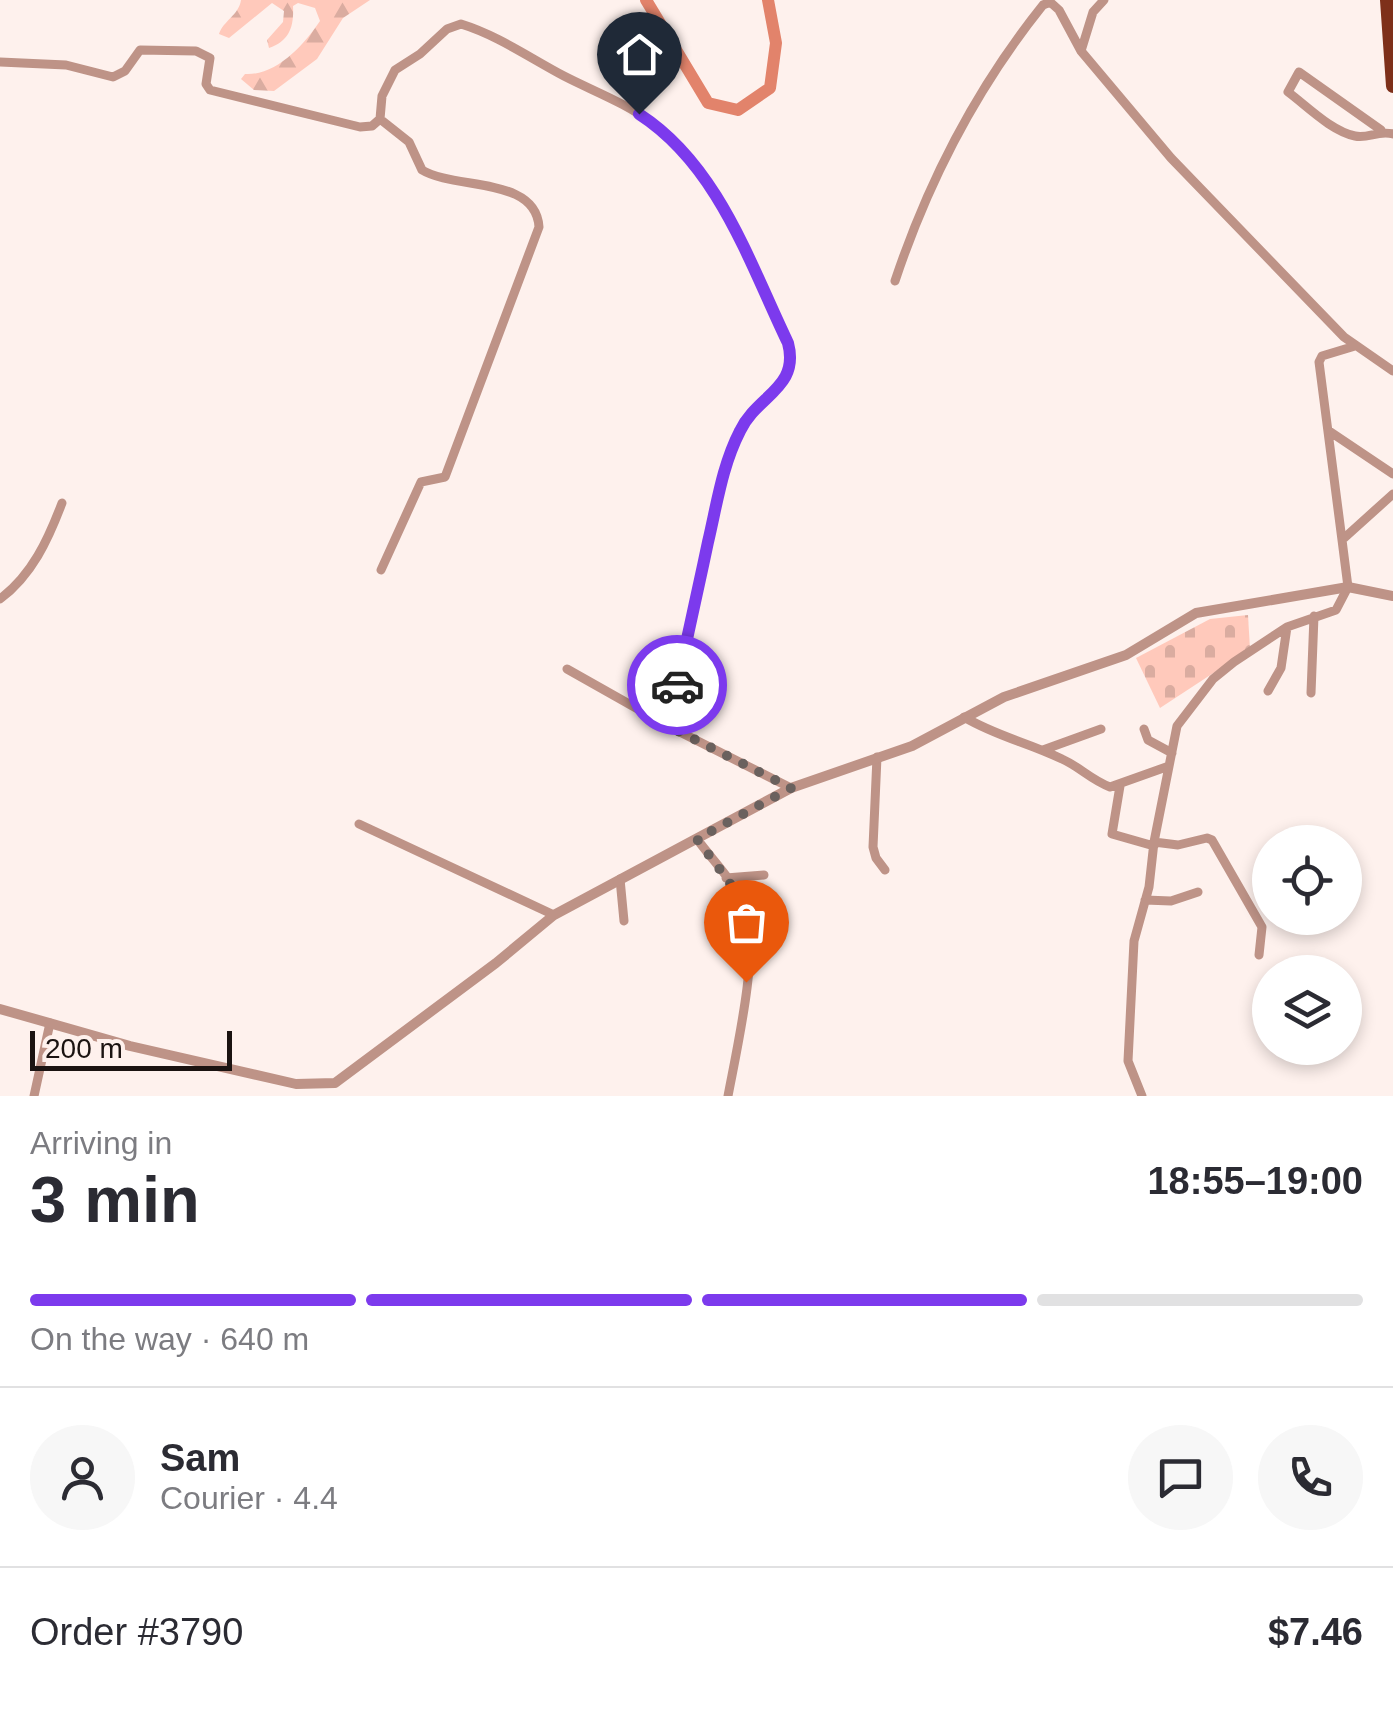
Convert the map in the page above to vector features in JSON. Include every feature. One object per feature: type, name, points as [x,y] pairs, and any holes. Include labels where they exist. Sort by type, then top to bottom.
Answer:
[{"type":"highway","points":[[1386,0],[1393,86]]},
{"type":"street","points":[[1081,51],[1096,8],[1104,0]]},
{"type":"street","points":[[895,280],[924,201],[1007,51],[1043,5],[1050,2],[1059,10],[1081,51],[1171,158],[1354,346],[1393,371]]},
{"type":"street","points":[[0,62],[66,64],[112,77],[126,72],[140,50],[196,51],[210,58],[206,84],[210,90],[346,125],[372,126],[380,119],[382,96],[395,70],[447,29],[461,24],[532,56],[639,114],[676,143],[725,210],[788,343],[792,367],[780,386],[762,400],[742,426],[722,474],[668,726]]},
{"type":"street","points":[[1381,130],[1358,137],[1285,96],[1298,72],[1368,122],[1393,134]]},
{"type":"street","points":[[380,119],[409,142],[422,170],[451,181],[512,191],[536,210],[539,223],[445,477],[421,482],[380,570]]},
{"type":"street","points":[[1358,137],[1368,122]]},
{"type":"street","points":[[1142,1096],[1128,1061],[1134,942],[1181,719],[1214,679],[1287,628],[1336,610],[1348,587],[1320,360],[1354,346]]},
{"type":"street","points":[[1329,431],[1393,474]]},
{"type":"street","points":[[1342,540],[1393,494]]},
{"type":"street","points":[[0,599],[23,579],[48,538],[62,503]]},
{"type":"street","points":[[0,1009],[296,1084],[335,1083],[554,915],[791,788],[912,746],[1004,697],[1126,655],[1196,613],[1348,587],[1393,596]]},
{"type":"street","points":[[1311,693],[1314,616]]},
{"type":"street","points":[[1268,690],[1281,668],[1287,628]]},
{"type":"street","points":[[567,669],[791,788]]},
{"type":"street","points":[[964,717],[996,736],[1043,750],[1081,768],[1106,786],[1120,786],[1169,766]]},
{"type":"street","points":[[1043,750],[1102,729]]},
{"type":"street","points":[[1144,729],[1148,740],[1172,752]]},
{"type":"street","points":[[877,758],[874,847],[885,870]]},
{"type":"street","points":[[1120,786],[1112,834],[1178,845],[1210,838],[1262,928],[1259,955]]},
{"type":"street","points":[[359,824],[554,915]]},
{"type":"street","points":[[697,839],[745,907],[749,930],[746,982],[728,1096]]},
{"type":"street","points":[[726,878],[764,874]]},
{"type":"street","points":[[620,880],[624,921]]},
{"type":"street","points":[[1144,900],[1171,901],[1198,892]]},
{"type":"street","points":[[34,1096],[50,1023]]},
{"type":"street","points":[[333,1096],[335,1083]]},
{"type":"green space","points":[[241,0],[370,0],[343,18],[317,59],[274,91],[254,90],[241,79],[245,74],[268,70],[288,57],[320,21],[315,8],[298,3],[293,6],[286,37],[269,48],[267,40],[283,22],[284,11],[272,3],[229,38],[219,34]]},
{"type":"green space","points":[[1248,615],[1250,649],[1160,708],[1136,658],[1210,619]]},
{"type":"waterway","points":[[646,0],[708,103],[738,110],[770,88],[776,43],[768,0]]},
{"type":"way so far","points":[[677,685],[668,726],[778,778],[791,788],[697,839],[745,907],[749,930],[746,982]]},
{"type":"route","points":[[639,114],[690,158],[725,210],[788,343],[792,361],[780,386],[762,400],[742,426],[722,474],[677,685]]}]
